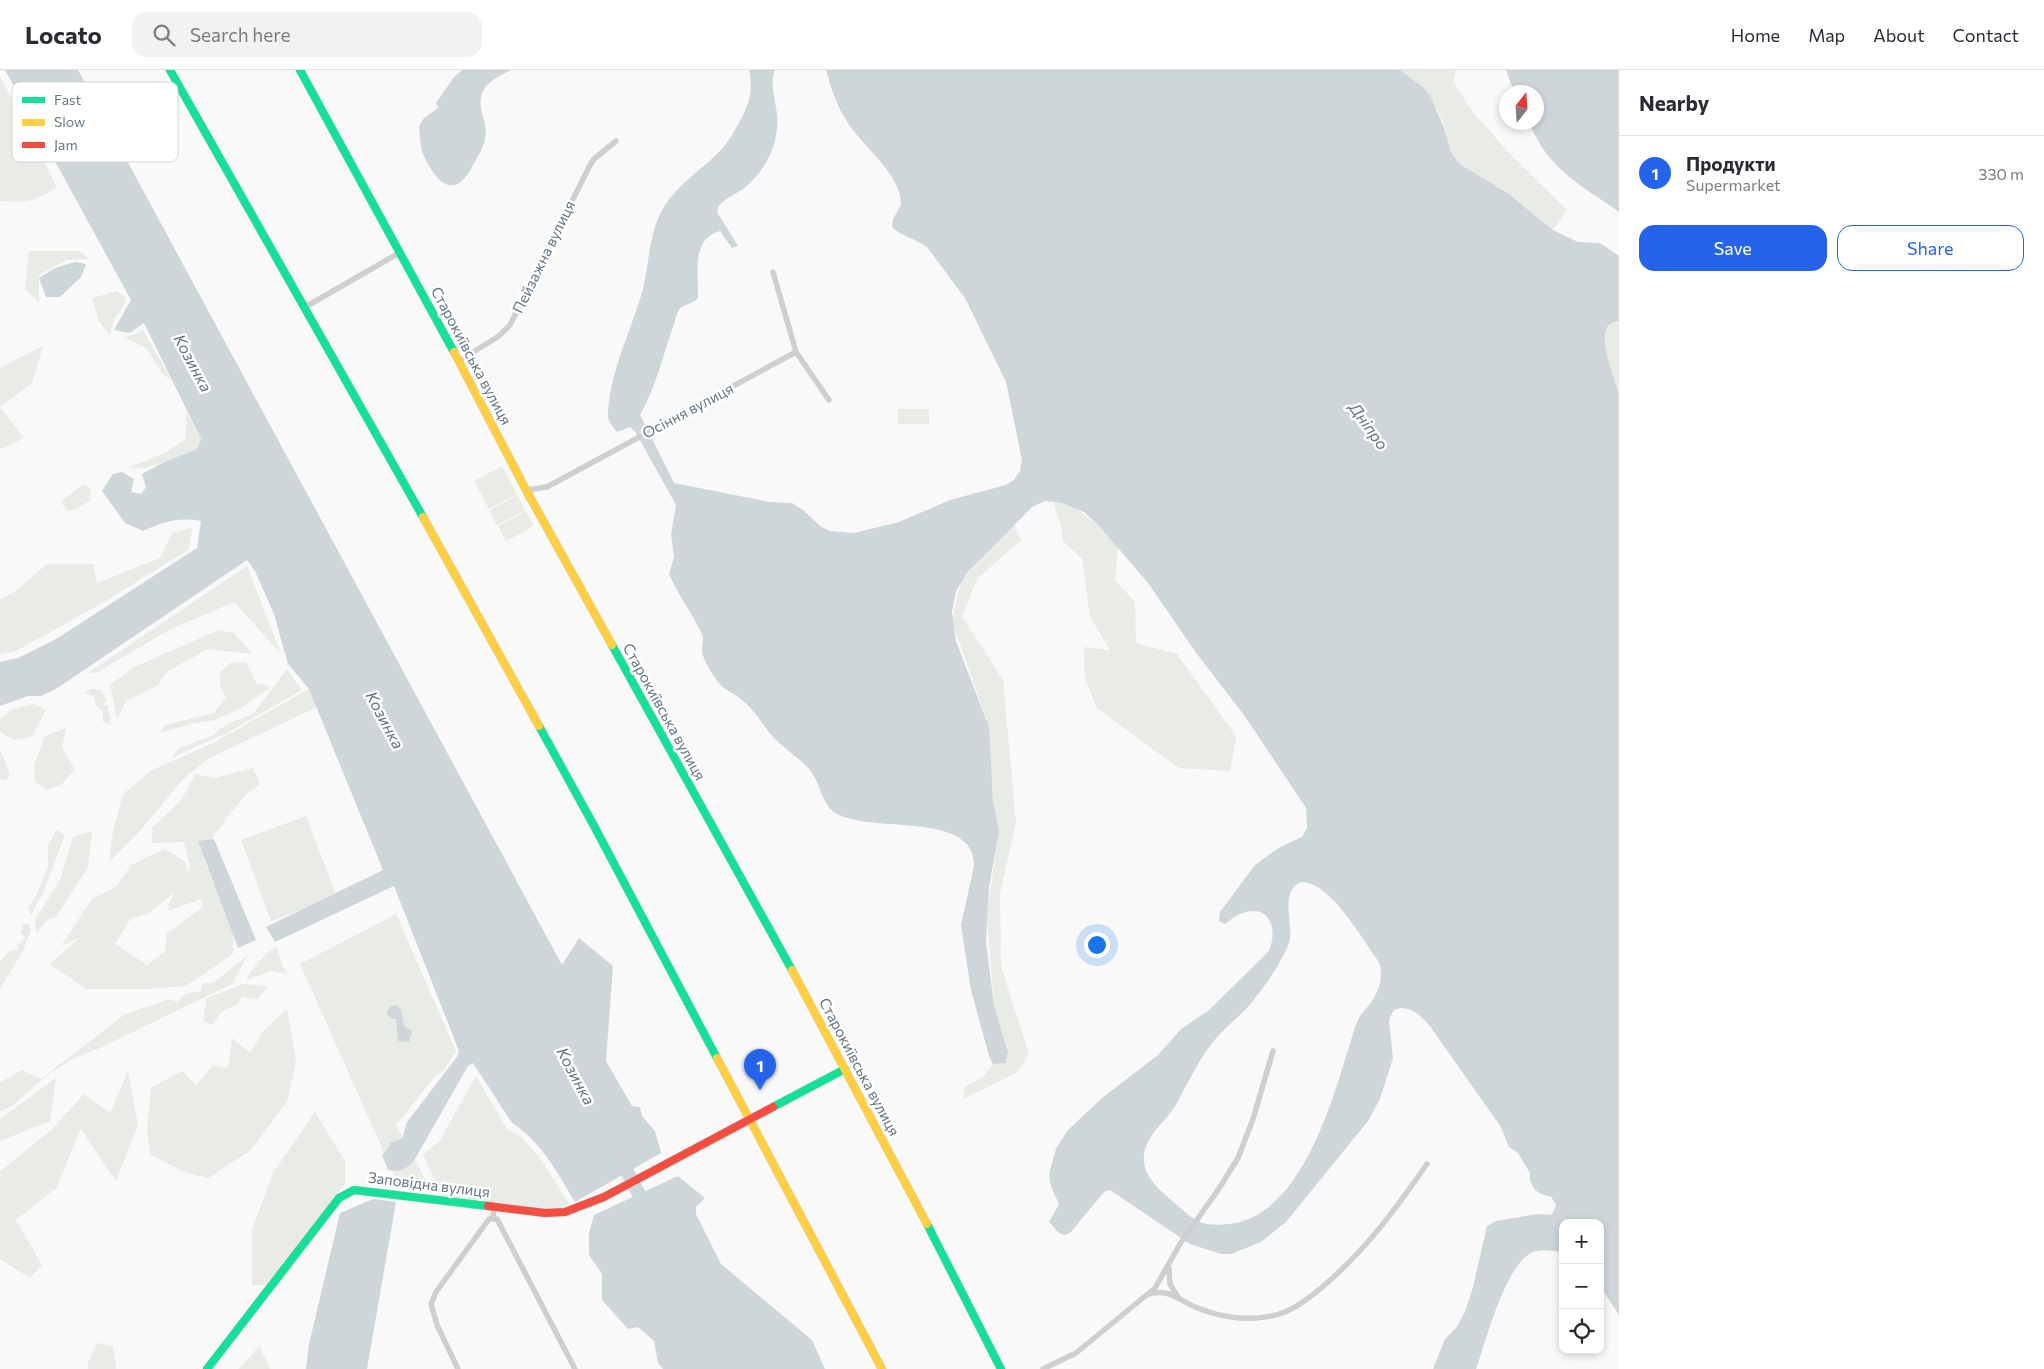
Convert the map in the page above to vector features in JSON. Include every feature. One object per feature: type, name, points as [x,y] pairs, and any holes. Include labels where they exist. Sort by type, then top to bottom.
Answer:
[{"type":"street","points":[[170,70],[177,82]]},
{"type":"street","name":"Старокиївська вулиця","points":[[300,70],[459,361],[526,490],[845,1069],[1001,1369]]},
{"type":"street","points":[[178,85],[360,404],[593,824],[882,1369]]},
{"type":"street","name":"Пейзажна вулиця","points":[[459,361],[499,336],[510,325],[589,167],[594,160],[616,142]]},
{"type":"street","points":[[307,306],[399,253]]},
{"type":"street","points":[[773,272],[796,352],[829,400]]},
{"type":"street","name":"Осіння вулиця","points":[[526,490],[547,487],[796,352]]},
{"type":"street","points":[[1043,1369],[1076,1353],[1155,1288],[1169,1267],[1180,1244],[1238,1158],[1253,1119],[1273,1051]]},
{"type":"street","name":"Заповідна вулиця","points":[[207,1369],[340,1198],[354,1190],[545,1213],[565,1212],[604,1197],[845,1069]]},
{"type":"street","points":[[1137,1302],[1147,1295],[1157,1292],[1168,1293],[1204,1311],[1239,1318],[1276,1315],[1295,1307],[1325,1285],[1365,1247],[1400,1204],[1427,1164]]},
{"type":"street","points":[[493,1219],[494,1207]]},
{"type":"street","points":[[458,1369],[437,1326],[431,1304],[436,1292],[489,1219],[497,1219],[575,1369]]},
{"type":"street","points":[[1169,1267],[1170,1284],[1180,1298]]},
{"type":"shaded area","points":[[1400,70],[1456,70],[1453,81],[1472,111],[1509,153],[1567,210],[1553,230],[1509,194],[1473,174],[1460,164],[1451,152],[1445,129],[1433,102],[1417,83]]},
{"type":"shaded area","points":[[0,76],[12,99],[12,162],[44,162],[57,187],[36,199],[17,202],[0,201]]},
{"type":"shaded area","points":[[29,251],[79,251],[89,259],[66,260],[39,275],[39,302],[25,289]]},
{"type":"shaded area","points":[[117,291],[125,297],[125,303],[114,320],[110,335],[99,321],[92,298]]},
{"type":"shaded area","points":[[1614,321],[1619,321],[1619,393],[1605,344],[1608,327]]},
{"type":"shaded area","points":[[143,330],[172,381],[163,374],[146,348],[123,337]]},
{"type":"shaded area","points":[[43,346],[32,383],[0,407],[0,368]]},
{"type":"shaded area","points":[[0,407],[24,438],[0,449]]},
{"type":"shaded area","points":[[898,409],[929,409],[929,424],[898,424]]},
{"type":"shaded area","points":[[187,413],[201,439],[197,449],[147,468],[127,468],[165,453],[185,439]]},
{"type":"shaded area","points":[[502,466],[517,494],[489,509],[474,481]]},
{"type":"shaded area","points":[[83,484],[90,488],[91,500],[77,509],[67,511],[61,502]]},
{"type":"shaded area","points":[[517,495],[525,510],[497,525],[489,511]]},
{"type":"shaded area","points":[[1054,501],[1073,506],[1100,527],[1118,547],[1115,580],[1135,602],[1136,643],[1177,654],[1236,736],[1230,771],[1179,768],[1097,708],[1085,679],[1084,647],[1110,650],[1090,617],[1082,559],[1062,540],[1061,524]]},
{"type":"shaded area","points":[[526,511],[534,526],[506,541],[498,526]]},
{"type":"shaded area","points":[[1014,524],[1021,540],[977,579],[962,616],[1003,680],[1016,823],[1000,893],[1001,966],[1029,1054],[1018,1072],[963,1099],[965,1086],[982,1078],[1007,1047],[994,1005],[987,915],[998,837],[987,721],[952,621],[961,581]]},
{"type":"shaded area","points":[[192,528],[189,549],[106,601],[16,651],[0,654],[0,600],[16,591],[47,564],[93,564],[97,583],[160,558],[172,533]]},
{"type":"shaded area","points":[[247,566],[281,654],[234,602],[169,630],[98,672],[86,674]]},
{"type":"shaded area","points":[[219,630],[234,633],[253,654],[208,649],[168,671],[158,685],[126,701],[117,719],[110,685],[134,667]]},
{"type":"shaded area","points":[[246,662],[257,685],[262,683],[270,688],[241,708],[215,720],[191,724],[160,733],[165,725],[214,713],[226,697],[221,688],[220,672],[230,663]]},
{"type":"shaded area","points":[[287,669],[302,690],[227,733],[171,758],[179,748],[212,736],[227,724],[253,714]]},
{"type":"shaded area","points":[[90,689],[102,690],[107,700],[103,705],[109,706],[110,725],[103,722],[103,712],[96,706],[94,697],[84,693]]},
{"type":"shaded area","points":[[309,689],[317,707],[208,759],[184,778],[138,833],[109,862],[113,831],[123,794],[152,770],[209,745]]},
{"type":"shaded area","points":[[34,704],[46,710],[32,736],[15,740],[0,731],[0,720],[12,709]]},
{"type":"shaded area","points":[[66,728],[62,747],[75,770],[61,785],[47,790],[35,782],[34,765],[45,736]]},
{"type":"shaded area","points":[[0,749],[10,774],[6,780],[0,779]]},
{"type":"shaded area","points":[[253,768],[260,785],[246,795],[231,812],[208,844],[204,860],[233,929],[233,954],[186,986],[148,989],[86,989],[50,964],[79,938],[61,946],[92,899],[116,887],[131,865],[165,849],[186,862],[187,873],[190,867],[184,842],[152,843],[152,828],[182,799],[195,774],[215,778]],"holes":[[[174,893],[169,903],[168,911],[201,899],[203,907],[167,933],[165,952],[147,965],[115,944],[131,918],[146,915]]]},
{"type":"shaded area","points":[[306,816],[337,897],[271,921],[241,840]]},
{"type":"shaded area","points":[[57,830],[65,835],[43,893],[31,915],[28,908],[36,896],[48,867],[48,845]]},
{"type":"shaded area","points":[[92,831],[88,867],[56,917],[48,919],[36,934],[35,920],[60,880],[73,837]]},
{"type":"shaded area","points":[[396,914],[456,1051],[446,1067],[436,1075],[396,1125],[433,1193],[399,1186],[300,964]]},
{"type":"shaded area","points":[[23,924],[28,924],[31,930],[30,933],[24,949],[0,989],[0,961],[10,951],[17,950],[18,944],[25,937],[21,933]]},
{"type":"shaded area","points":[[277,947],[282,965],[288,974],[272,971],[246,980],[259,961],[268,952]]},
{"type":"shaded area","points":[[248,955],[232,984],[100,1048],[70,1060],[41,1080],[16,1103],[0,1112],[0,1083],[21,1070],[41,1079],[125,1014],[170,999],[177,1002],[186,993],[200,992],[203,983],[213,983]]},
{"type":"shaded area","points":[[242,984],[269,986],[258,999],[242,997],[237,1005],[221,1012],[213,1025],[203,1021],[207,998]]},
{"type":"shaded area","points":[[287,1009],[296,1060],[288,1100],[251,1150],[208,1178],[184,1172],[151,1155],[147,1130],[151,1088],[182,1071],[196,1085],[213,1065],[228,1068],[232,1038],[250,1053],[264,1030]]},
{"type":"shaded area","points":[[128,1071],[138,1125],[116,1181],[81,1129],[56,1188],[16,1220],[42,1265],[30,1278],[0,1259],[0,1172],[52,1129],[84,1094],[110,1113]]},
{"type":"shaded area","points":[[476,1076],[507,1129],[520,1136],[542,1161],[569,1204],[561,1209],[442,1197],[423,1154],[439,1142]]},
{"type":"shaded area","points":[[56,1078],[50,1121],[0,1141],[0,1119]]},
{"type":"shaded area","points":[[315,1112],[345,1161],[345,1184],[267,1285],[252,1285],[252,1230],[273,1173]]},
{"type":"shaded area","points":[[97,1343],[113,1346],[116,1369],[88,1369],[88,1363]]},
{"type":"shaded area","points":[[259,1346],[270,1369],[239,1369]]},
{"type":"water","points":[[5,70],[78,70],[84,82],[12,82]]},
{"type":"water","points":[[462,70],[511,70],[491,81],[485,87],[480,103],[486,132],[484,143],[478,157],[465,177],[459,183],[452,185],[440,180],[429,165],[422,149],[419,126],[424,118],[438,108],[436,103],[454,77]]},
{"type":"water","name":"Дніпро","points":[[749,70],[775,70],[773,87],[777,126],[773,146],[764,165],[751,182],[726,199],[718,207],[717,212],[738,246],[732,248],[720,231],[710,235],[704,242],[698,259],[698,298],[683,306],[678,312],[655,382],[640,415],[674,483],[770,502],[792,503],[803,510],[820,526],[830,531],[854,533],[899,522],[950,500],[1006,485],[1014,480],[1020,471],[1022,460],[1006,382],[965,298],[927,247],[892,227],[893,219],[901,205],[900,194],[889,172],[844,117],[826,70],[1400,70],[1424,88],[1431,97],[1444,128],[1450,149],[1461,165],[1509,194],[1553,230],[1578,242],[1600,243],[1619,256],[1619,321],[1610,324],[1606,330],[1605,340],[1609,363],[1619,393],[1619,1315],[1604,1292],[1604,1219],[1559,1219],[1559,1252],[1536,1251],[1525,1257],[1515,1269],[1498,1303],[1476,1369],[1433,1369],[1445,1339],[1456,1328],[1465,1312],[1473,1287],[1487,1226],[1496,1221],[1537,1214],[1551,1215],[1556,1204],[1551,1197],[1535,1190],[1530,1181],[1530,1173],[1518,1153],[1509,1147],[1501,1127],[1429,1025],[1418,1014],[1404,1008],[1394,1010],[1390,1017],[1393,1058],[1380,1099],[1368,1121],[1286,1222],[1261,1242],[1231,1254],[1221,1254],[1190,1244],[1110,1190],[1104,1192],[1070,1233],[1065,1235],[1059,1233],[1049,1222],[1059,1204],[1051,1187],[1049,1174],[1056,1149],[1067,1131],[1102,1098],[1158,1055],[1181,1029],[1208,1011],[1268,952],[1271,945],[1272,930],[1267,917],[1255,911],[1246,912],[1237,915],[1225,924],[1219,921],[1220,912],[1255,865],[1280,847],[1302,837],[1307,828],[1306,808],[1244,715],[1197,654],[1148,583],[1100,527],[1084,512],[1062,503],[1045,501],[1032,507],[967,573],[956,591],[952,612],[956,641],[989,727],[993,801],[999,832],[989,887],[986,942],[994,1005],[1008,1052],[1005,1063],[993,1064],[989,1056],[971,990],[961,925],[974,866],[970,848],[957,837],[939,830],[849,819],[834,812],[827,804],[810,770],[776,740],[747,704],[720,685],[703,656],[702,634],[669,574],[674,557],[671,534],[676,505],[636,433],[630,427],[617,432],[608,417],[609,401],[616,369],[643,289],[657,221],[666,203],[673,195],[719,152],[732,136],[747,106],[751,88]],"holes":[[[1301,882],[1312,884],[1323,891],[1345,913],[1379,962],[1381,979],[1378,990],[1356,1024],[1320,1130],[1292,1182],[1274,1203],[1253,1217],[1228,1224],[1212,1225],[1200,1222],[1184,1211],[1154,1184],[1144,1164],[1145,1149],[1151,1136],[1174,1108],[1211,1044],[1249,1006],[1278,966],[1290,938],[1288,907],[1291,892],[1295,886]]]},
{"type":"water","points":[[1506,70],[1619,70],[1619,212],[1575,181],[1547,155],[1533,130],[1544,130],[1544,85],[1511,85]]},
{"type":"water","points":[[55,162],[128,162],[562,965],[579,938],[613,966],[606,1061],[632,1106],[640,1107],[642,1116],[655,1131],[661,1153],[575,1202],[540,1149],[532,1139],[512,1123],[473,1063],[468,1066],[415,1159],[403,1169],[397,1171],[388,1170],[382,1155],[388,1149],[390,1143],[402,1139],[407,1122],[457,1057],[459,1051],[394,886],[275,942],[266,927],[383,870],[309,689],[288,664],[274,614],[255,571],[247,560],[56,689],[41,696],[28,696],[0,706],[0,662],[18,658],[56,639],[197,548],[201,521],[171,521],[143,531],[125,523],[102,491],[113,474],[122,472],[134,479],[131,492],[141,494],[146,487],[142,474],[164,462],[197,449],[201,439],[144,323],[130,333],[114,330],[131,300]]},
{"type":"water","points":[[75,262],[86,264],[81,277],[60,297],[46,297],[39,278],[55,268]]},
{"type":"water","points":[[214,839],[256,940],[238,948],[198,841]]},
{"type":"water","points":[[396,1005],[401,1010],[404,1026],[412,1031],[409,1042],[398,1041],[396,1019],[392,1019],[386,1013],[391,1006]]},
{"type":"water","points":[[678,1176],[705,1198],[696,1207],[696,1214],[721,1264],[812,1340],[825,1369],[663,1369],[658,1363],[654,1341],[638,1327],[628,1329],[602,1300],[602,1274],[589,1255],[589,1233],[594,1215]]},
{"type":"water","points":[[373,1199],[396,1202],[367,1369],[306,1369],[309,1344],[340,1213]]},
{"type":"waterway","name":"Козинка","points":[[619,1157],[648,1211]]},
{"type":"traffic: fast","points":[[170,70],[177,82]]},
{"type":"traffic: fast","points":[[300,70],[454,352]]},
{"type":"traffic: fast","points":[[178,84],[423,517]]},
{"type":"traffic: fast","points":[[612,645],[792,970]]},
{"type":"traffic: fast","points":[[539,726],[717,1058]]},
{"type":"traffic: fast","points":[[773,1107],[845,1069]]},
{"type":"traffic: fast","points":[[207,1369],[339,1198],[354,1190],[488,1206]]},
{"type":"traffic: fast","points":[[927,1224],[1001,1369]]},
{"type":"traffic: slow","points":[[454,352],[526,490],[612,645]]},
{"type":"traffic: slow","points":[[423,517],[539,726]]},
{"type":"traffic: slow","points":[[792,970],[927,1224]]},
{"type":"traffic: slow","points":[[717,1058],[882,1369]]},
{"type":"traffic: jam","points":[[488,1206],[545,1213],[565,1212],[604,1197],[773,1107]]},
{"type":"place","name":"Продукти","points":[[760,1090]]}]
